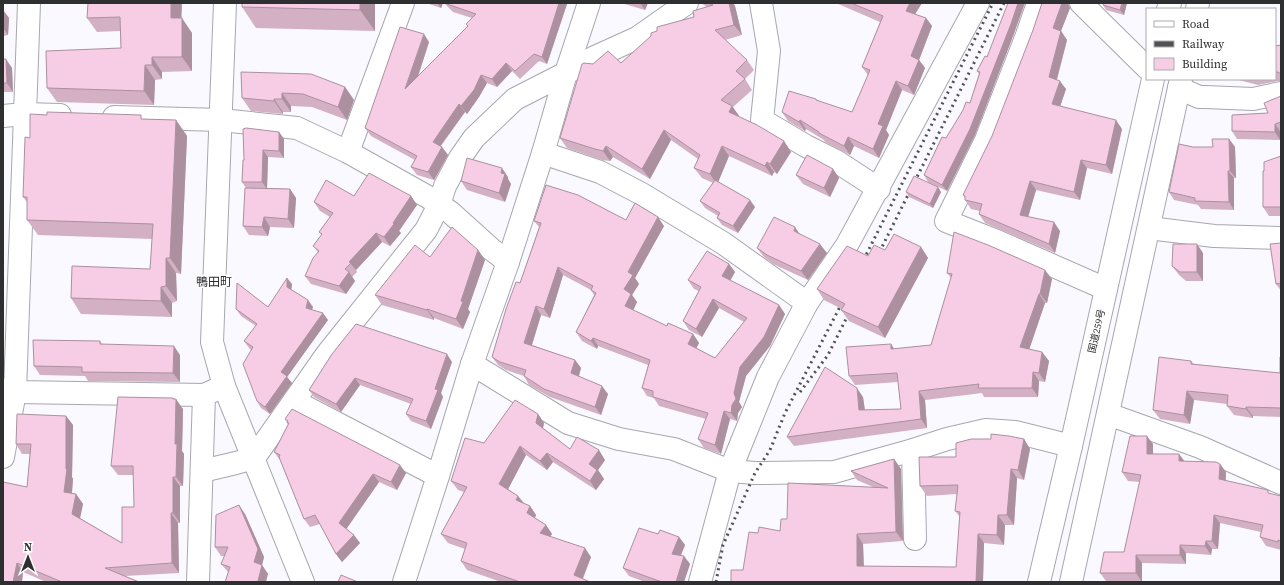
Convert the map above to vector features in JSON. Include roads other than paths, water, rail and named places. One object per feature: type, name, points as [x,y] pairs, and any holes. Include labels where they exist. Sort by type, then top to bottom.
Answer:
[{"type":"main road","points":[[3,456],[9,391],[25,114],[29,3]]},
{"type":"main road","points":[[225,3],[212,342],[224,386],[303,582]]},
{"type":"main road","points":[[348,152],[402,3]]},
{"type":"main road","points":[[404,582],[472,364],[508,262],[543,153],[589,3]]},
{"type":"main road","points":[[202,471],[254,458],[327,354],[426,230],[439,205],[445,186],[460,158],[474,138],[515,99],[566,74],[595,57],[637,38],[687,3]]},
{"type":"main road","points":[[761,3],[769,51],[762,120],[806,146],[836,161],[878,189]]},
{"type":"main road","points":[[700,582],[730,471],[768,377],[807,302],[848,245],[978,3]]},
{"type":"main road","points":[[1038,3],[986,140],[946,221],[999,242],[1106,289]]},
{"type":"main road","points":[[1080,3],[1146,67]]},
{"type":"main road","name":"国道259号","points":[[1038,582],[1071,446],[1153,80]]},
{"type":"main road","points":[[1071,582],[1180,83],[1199,97],[1205,98],[1253,98],[1281,93]]},
{"type":"main road","points":[[3,116],[25,114],[221,120],[297,128],[348,152],[439,205],[450,212],[491,249],[508,262]]},
{"type":"main road","points":[[543,153],[600,172],[640,193],[724,243],[807,302]]},
{"type":"main road","points":[[1149,228],[1214,236],[1281,238]]},
{"type":"main road","points":[[472,364],[568,423],[619,440],[674,449],[730,471],[755,473],[834,472],[947,439],[986,430],[1015,432],[1071,446]]},
{"type":"main road","points":[[9,391],[204,395],[224,386]]},
{"type":"main road","points":[[198,582],[204,395]]},
{"type":"main road","points":[[294,402],[438,476]]},
{"type":"main road","points":[[1108,414],[1200,447],[1281,483]]},
{"type":"main road","points":[[913,450],[915,539]]},
{"type":"railway","points":[[861,265],[993,3]]},
{"type":"railway","points":[[877,257],[1004,3]]},
{"type":"railway","points":[[716,582],[723,545],[755,473],[770,450],[785,413],[845,297]]},
{"type":"railway","points":[[800,392],[828,355],[852,307]]},
{"type":"district","name":"鴨田町","points":[[214,282]]}]
